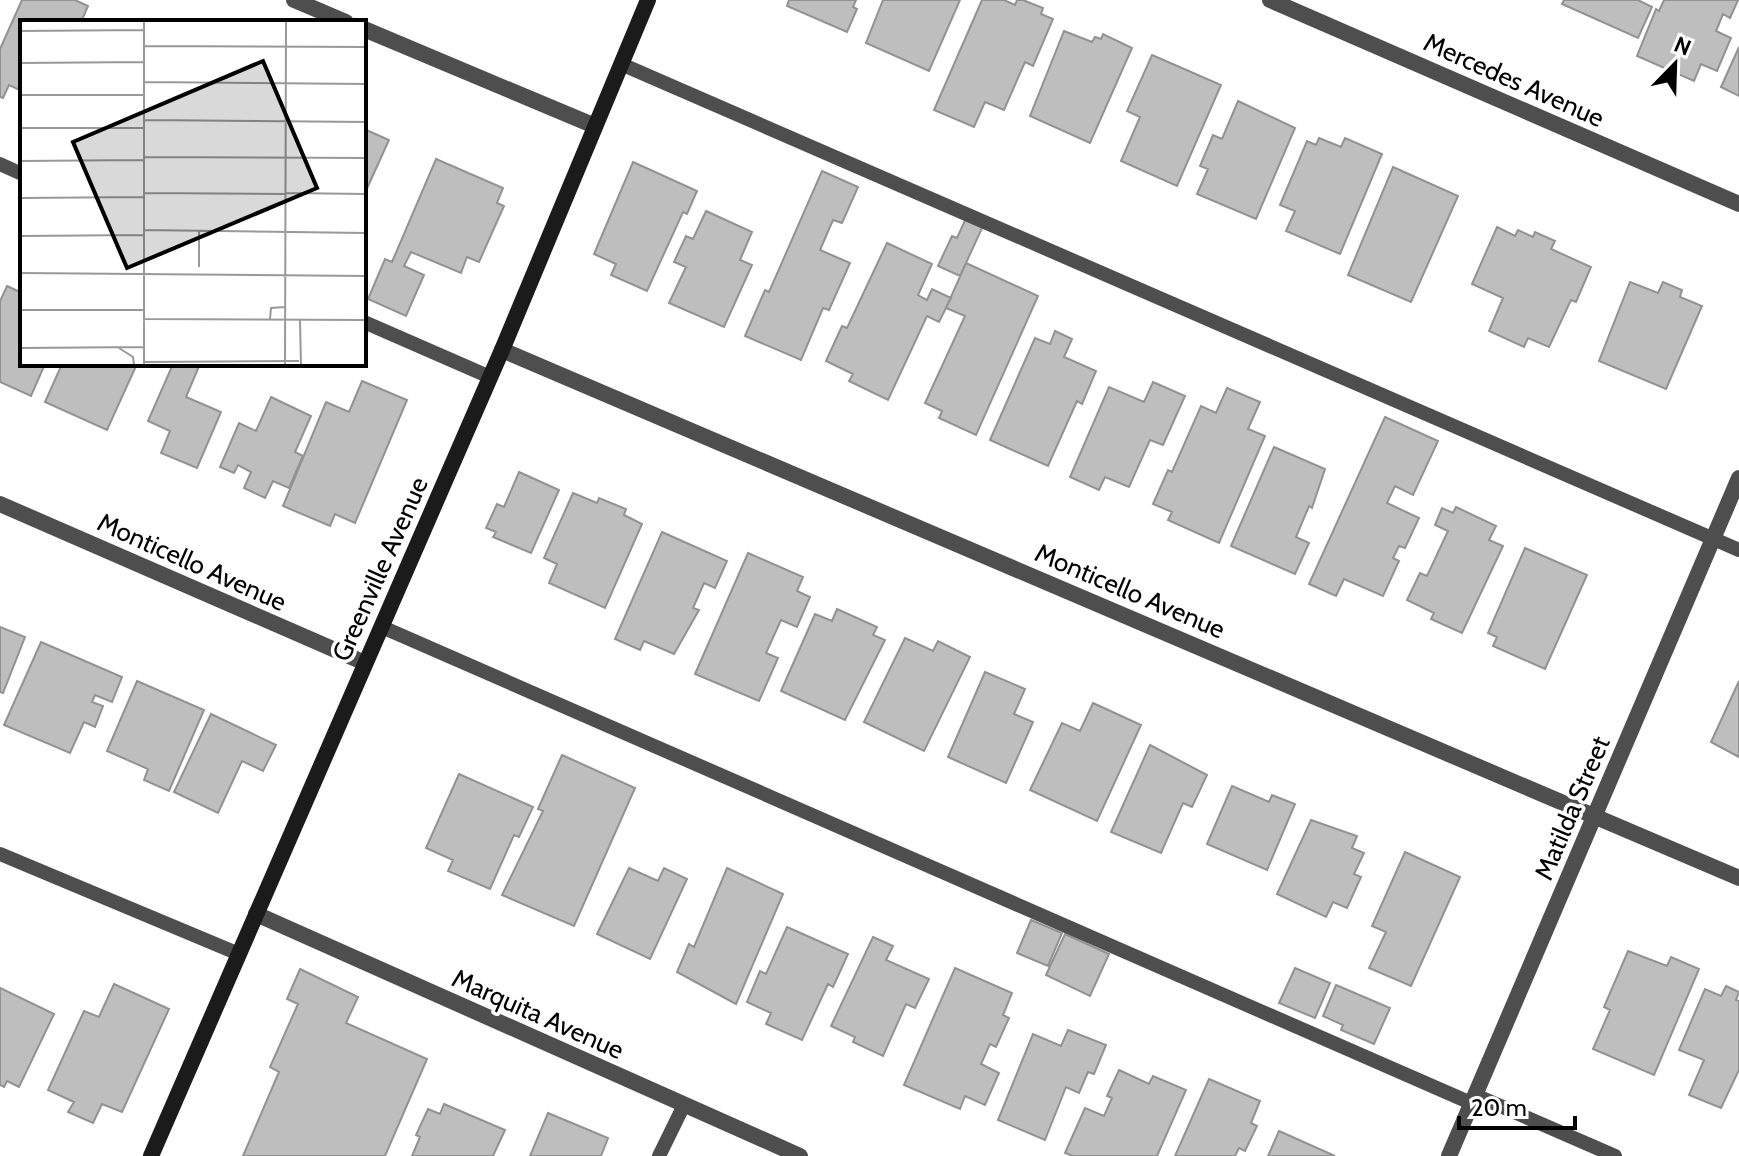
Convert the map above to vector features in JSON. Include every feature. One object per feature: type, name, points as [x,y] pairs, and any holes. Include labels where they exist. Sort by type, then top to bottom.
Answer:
[{"type":"main road","name":"Greenville Avenue","points":[[151,1156],[502,350],[648,0]]},
{"type":"street","points":[[294,0],[341,20]]},
{"type":"street","name":"Mercedes Avenue","points":[[1270,0],[1739,204]]},
{"type":"street","points":[[366,30],[595,126]]},
{"type":"street","name":"Monticello Avenue","points":[[502,350],[1739,878]]},
{"type":"street","name":"Matilda Street","points":[[1449,1156],[1739,478]]},
{"type":"street","name":"Monticello Avenue","points":[[0,504],[365,663]]},
{"type":"street","name":"Marquita Avenue","points":[[256,914],[800,1156]]},
{"type":"lane","points":[[621,64],[1739,550]]},
{"type":"lane","points":[[0,164],[20,173]]},
{"type":"lane","points":[[366,323],[490,377]]},
{"type":"lane","points":[[382,627],[1473,1099],[1615,1156]]},
{"type":"lane","points":[[0,854],[239,954]]},
{"type":"lane","points":[[659,1156],[684,1105]]},
{"type":"building","points":[[22,0],[75,0],[88,6],[82,20],[20,20],[20,90],[9,85],[3,98],[0,97],[0,49]]},
{"type":"building","points":[[789,0],[856,0],[853,7],[857,9],[847,32],[787,6]]},
{"type":"building","points":[[883,0],[960,0],[929,71],[866,43]]},
{"type":"building","points":[[982,0],[1004,0],[1015,5],[1017,0],[1023,0],[1043,8],[1041,14],[1053,19],[1033,66],[1025,62],[1004,110],[985,102],[974,127],[934,110]]},
{"type":"building","points":[[1564,0],[1638,0],[1652,7],[1638,38],[1562,4]]},
{"type":"building","points":[[1664,0],[1738,0],[1730,18],[1723,14],[1716,31],[1731,38],[1717,71],[1701,64],[1694,81],[1637,56],[1656,9],[1659,11]]},
{"type":"building","points":[[1064,31],[1092,42],[1095,37],[1101,39],[1103,34],[1132,48],[1090,143],[1030,116]]},
{"type":"building","points":[[1739,47],[1739,96],[1721,87]]},
{"type":"building","points":[[1152,55],[1221,85],[1177,186],[1121,161],[1140,117],[1127,111]]},
{"type":"building","points":[[1238,101],[1295,128],[1256,219],[1197,194],[1208,169],[1200,166],[1213,135],[1222,139]]},
{"type":"building","points":[[366,130],[389,140],[366,191]]},
{"type":"building","points":[[1319,138],[1341,147],[1345,138],[1382,154],[1340,254],[1286,231],[1295,211],[1280,205],[1307,141],[1316,145]]},
{"type":"building","points":[[436,159],[503,188],[497,203],[504,206],[479,262],[467,257],[461,273],[411,252],[404,266],[424,275],[406,316],[368,299],[385,259],[392,262]]},
{"type":"building","points":[[633,162],[697,191],[687,214],[683,212],[647,291],[611,275],[616,264],[594,254]]},
{"type":"building","points":[[1393,167],[1458,196],[1411,302],[1348,275]]},
{"type":"building","points":[[822,171],[858,187],[842,223],[833,220],[820,250],[850,263],[829,310],[823,308],[801,360],[745,336],[765,290],[769,292]]},
{"type":"building","points":[[706,211],[752,232],[740,260],[752,265],[724,327],[669,303],[686,267],[674,262],[686,236],[693,239]]},
{"type":"building","points":[[966,218],[983,226],[960,276],[938,266],[952,236],[957,238]]},
{"type":"building","points":[[1497,227],[1515,236],[1518,230],[1533,237],[1535,232],[1555,241],[1551,249],[1591,267],[1576,302],[1571,300],[1549,347],[1528,338],[1524,347],[1489,331],[1503,298],[1472,284]]},
{"type":"building","points":[[887,243],[932,264],[918,295],[927,300],[932,289],[951,298],[939,322],[927,316],[888,400],[849,381],[853,374],[826,361],[842,326],[847,328]]},
{"type":"building","points":[[966,263],[1038,296],[976,435],[939,418],[942,411],[925,403],[965,316],[946,308]]},
{"type":"building","points":[[1630,282],[1658,293],[1663,282],[1682,290],[1680,297],[1702,306],[1666,389],[1599,361]]},
{"type":"building","points":[[7,286],[20,292],[20,366],[44,366],[31,396],[0,382],[0,301]]},
{"type":"building","points":[[1055,331],[1072,339],[1064,357],[1096,371],[1082,404],[1077,401],[1048,466],[990,440],[1035,338],[1050,344]]},
{"type":"building","points":[[61,366],[136,366],[107,430],[45,402]]},
{"type":"building","points":[[172,366],[199,366],[186,397],[221,412],[197,468],[161,453],[170,431],[148,421]]},
{"type":"building","points":[[362,381],[407,400],[355,523],[335,514],[330,526],[283,506],[326,402],[349,412]]},
{"type":"building","points":[[1153,382],[1185,396],[1163,445],[1150,440],[1129,487],[1105,477],[1099,490],[1070,477],[1109,387],[1144,402]]},
{"type":"building","points":[[1227,388],[1260,402],[1248,429],[1265,436],[1219,543],[1168,520],[1172,512],[1153,504],[1168,470],[1172,472],[1201,406],[1216,413]]},
{"type":"building","points":[[271,397],[311,416],[295,452],[303,456],[289,488],[273,481],[265,498],[244,488],[251,472],[238,465],[234,473],[220,467],[239,423],[256,431]]},
{"type":"building","points":[[1385,417],[1438,441],[1413,495],[1395,486],[1387,503],[1419,518],[1405,548],[1399,546],[1393,558],[1399,561],[1383,596],[1344,579],[1336,596],[1309,584]]},
{"type":"building","points":[[1274,447],[1325,469],[1312,508],[1309,506],[1296,537],[1309,543],[1295,574],[1231,546]]},
{"type":"building","points":[[519,472],[559,490],[531,553],[493,537],[496,532],[486,528],[497,504],[504,507]]},
{"type":"building","points":[[573,493],[597,503],[599,498],[626,509],[624,515],[642,524],[605,608],[549,583],[557,564],[544,558]]},
{"type":"building","points":[[1456,507],[1496,526],[1489,540],[1503,546],[1462,633],[1431,619],[1434,613],[1407,600],[1420,573],[1427,576],[1448,531],[1435,525],[1442,508],[1453,513]]},
{"type":"building","points":[[662,532],[727,561],[715,588],[704,583],[693,608],[699,610],[674,654],[644,641],[640,650],[615,639]]},
{"type":"building","points":[[1525,548],[1587,575],[1545,669],[1493,646],[1497,637],[1488,633]]},
{"type":"building","points":[[748,553],[803,577],[797,591],[810,597],[797,627],[781,620],[766,653],[778,658],[759,701],[695,674]]},
{"type":"building","points":[[837,609],[877,627],[873,635],[885,640],[845,720],[781,691],[815,614],[832,621]]},
{"type":"building","points":[[0,627],[25,637],[3,693],[0,692]]},
{"type":"building","points":[[905,638],[933,651],[938,641],[970,657],[924,751],[864,722]]},
{"type":"building","points":[[41,642],[122,677],[112,702],[95,695],[92,702],[103,706],[95,727],[84,722],[70,753],[4,725]]},
{"type":"building","points":[[985,672],[1025,689],[1014,714],[1033,722],[1006,783],[948,757]]},
{"type":"building","points":[[137,681],[204,710],[169,791],[144,780],[148,769],[107,751]]},
{"type":"building","points":[[1739,681],[1739,757],[1711,742]]},
{"type":"building","points":[[1093,703],[1141,725],[1097,821],[1030,790],[1062,723],[1080,731]]},
{"type":"building","points":[[211,714],[276,745],[263,771],[242,761],[218,813],[174,792]]},
{"type":"building","points":[[1150,745],[1207,775],[1192,807],[1183,803],[1161,853],[1111,832]]},
{"type":"building","points":[[562,755],[635,788],[574,926],[502,895],[543,811],[538,809]]},
{"type":"building","points":[[459,774],[533,807],[519,837],[514,835],[490,889],[448,871],[453,860],[426,848]]},
{"type":"building","points":[[1232,786],[1269,802],[1272,795],[1295,804],[1267,870],[1207,844]]},
{"type":"building","points":[[1311,820],[1357,836],[1352,848],[1364,853],[1354,874],[1361,877],[1347,908],[1333,902],[1326,917],[1277,894]]},
{"type":"building","points":[[1405,852],[1460,877],[1411,986],[1369,968],[1386,932],[1372,926]]},
{"type":"building","points":[[629,868],[658,881],[664,868],[687,879],[650,959],[597,934]]},
{"type":"building","points":[[727,868],[783,894],[736,1004],[677,972],[689,944],[694,947]]},
{"type":"building","points":[[1031,920],[1062,933],[1048,966],[1017,953]]},
{"type":"building","points":[[787,927],[848,954],[833,987],[828,984],[802,1040],[766,1024],[771,1013],[747,1002],[760,971],[766,974]]},
{"type":"building","points":[[1065,934],[1109,954],[1090,996],[1046,975]]},
{"type":"building","points":[[873,937],[893,946],[886,960],[929,979],[915,1008],[906,1004],[883,1056],[853,1042],[855,1037],[831,1026]]},
{"type":"building","points":[[1628,951],[1667,966],[1671,957],[1699,969],[1654,1075],[1593,1049],[1610,1010],[1604,1007]]},
{"type":"building","points":[[955,968],[1012,993],[1003,1015],[1009,1018],[996,1047],[990,1044],[981,1064],[999,1073],[985,1105],[965,1096],[960,1109],[904,1085]]},
{"type":"building","points":[[1295,968],[1330,983],[1315,1018],[1279,1003]]},
{"type":"building","points":[[300,969],[358,997],[346,1023],[427,1059],[385,1156],[243,1156],[279,1072],[270,1067],[298,1004],[287,999]]},
{"type":"building","points":[[114,984],[169,1009],[122,1112],[102,1104],[93,1123],[68,1112],[74,1102],[48,1090],[84,1011],[99,1017]]},
{"type":"building","points":[[1336,985],[1390,1008],[1374,1044],[1341,1030],[1343,1025],[1323,1016]]},
{"type":"building","points":[[1726,986],[1739,992],[1736,1000],[1739,1001],[1739,1070],[1721,1108],[1689,1095],[1704,1060],[1679,1050],[1705,989],[1721,996]]},
{"type":"building","points":[[0,988],[54,1014],[19,1087],[7,1081],[4,1087],[0,1085]]},
{"type":"building","points":[[1068,1030],[1106,1045],[1094,1074],[1088,1072],[1079,1093],[1066,1087],[1045,1140],[998,1120],[1033,1034],[1061,1046]]},
{"type":"building","points":[[1119,1070],[1149,1084],[1153,1076],[1186,1090],[1157,1156],[1073,1156],[1065,1153],[1085,1108],[1104,1116],[1112,1098],[1107,1096]]},
{"type":"building","points":[[1209,1079],[1260,1101],[1251,1123],[1257,1126],[1245,1151],[1239,1148],[1235,1156],[1175,1156]]},
{"type":"building","points":[[444,1104],[505,1130],[493,1156],[412,1156],[420,1137],[416,1135],[428,1109],[440,1114]]},
{"type":"building","points":[[548,1113],[608,1138],[601,1156],[530,1156]]},
{"type":"building","points":[[1279,1131],[1335,1156],[1268,1156]]}]
